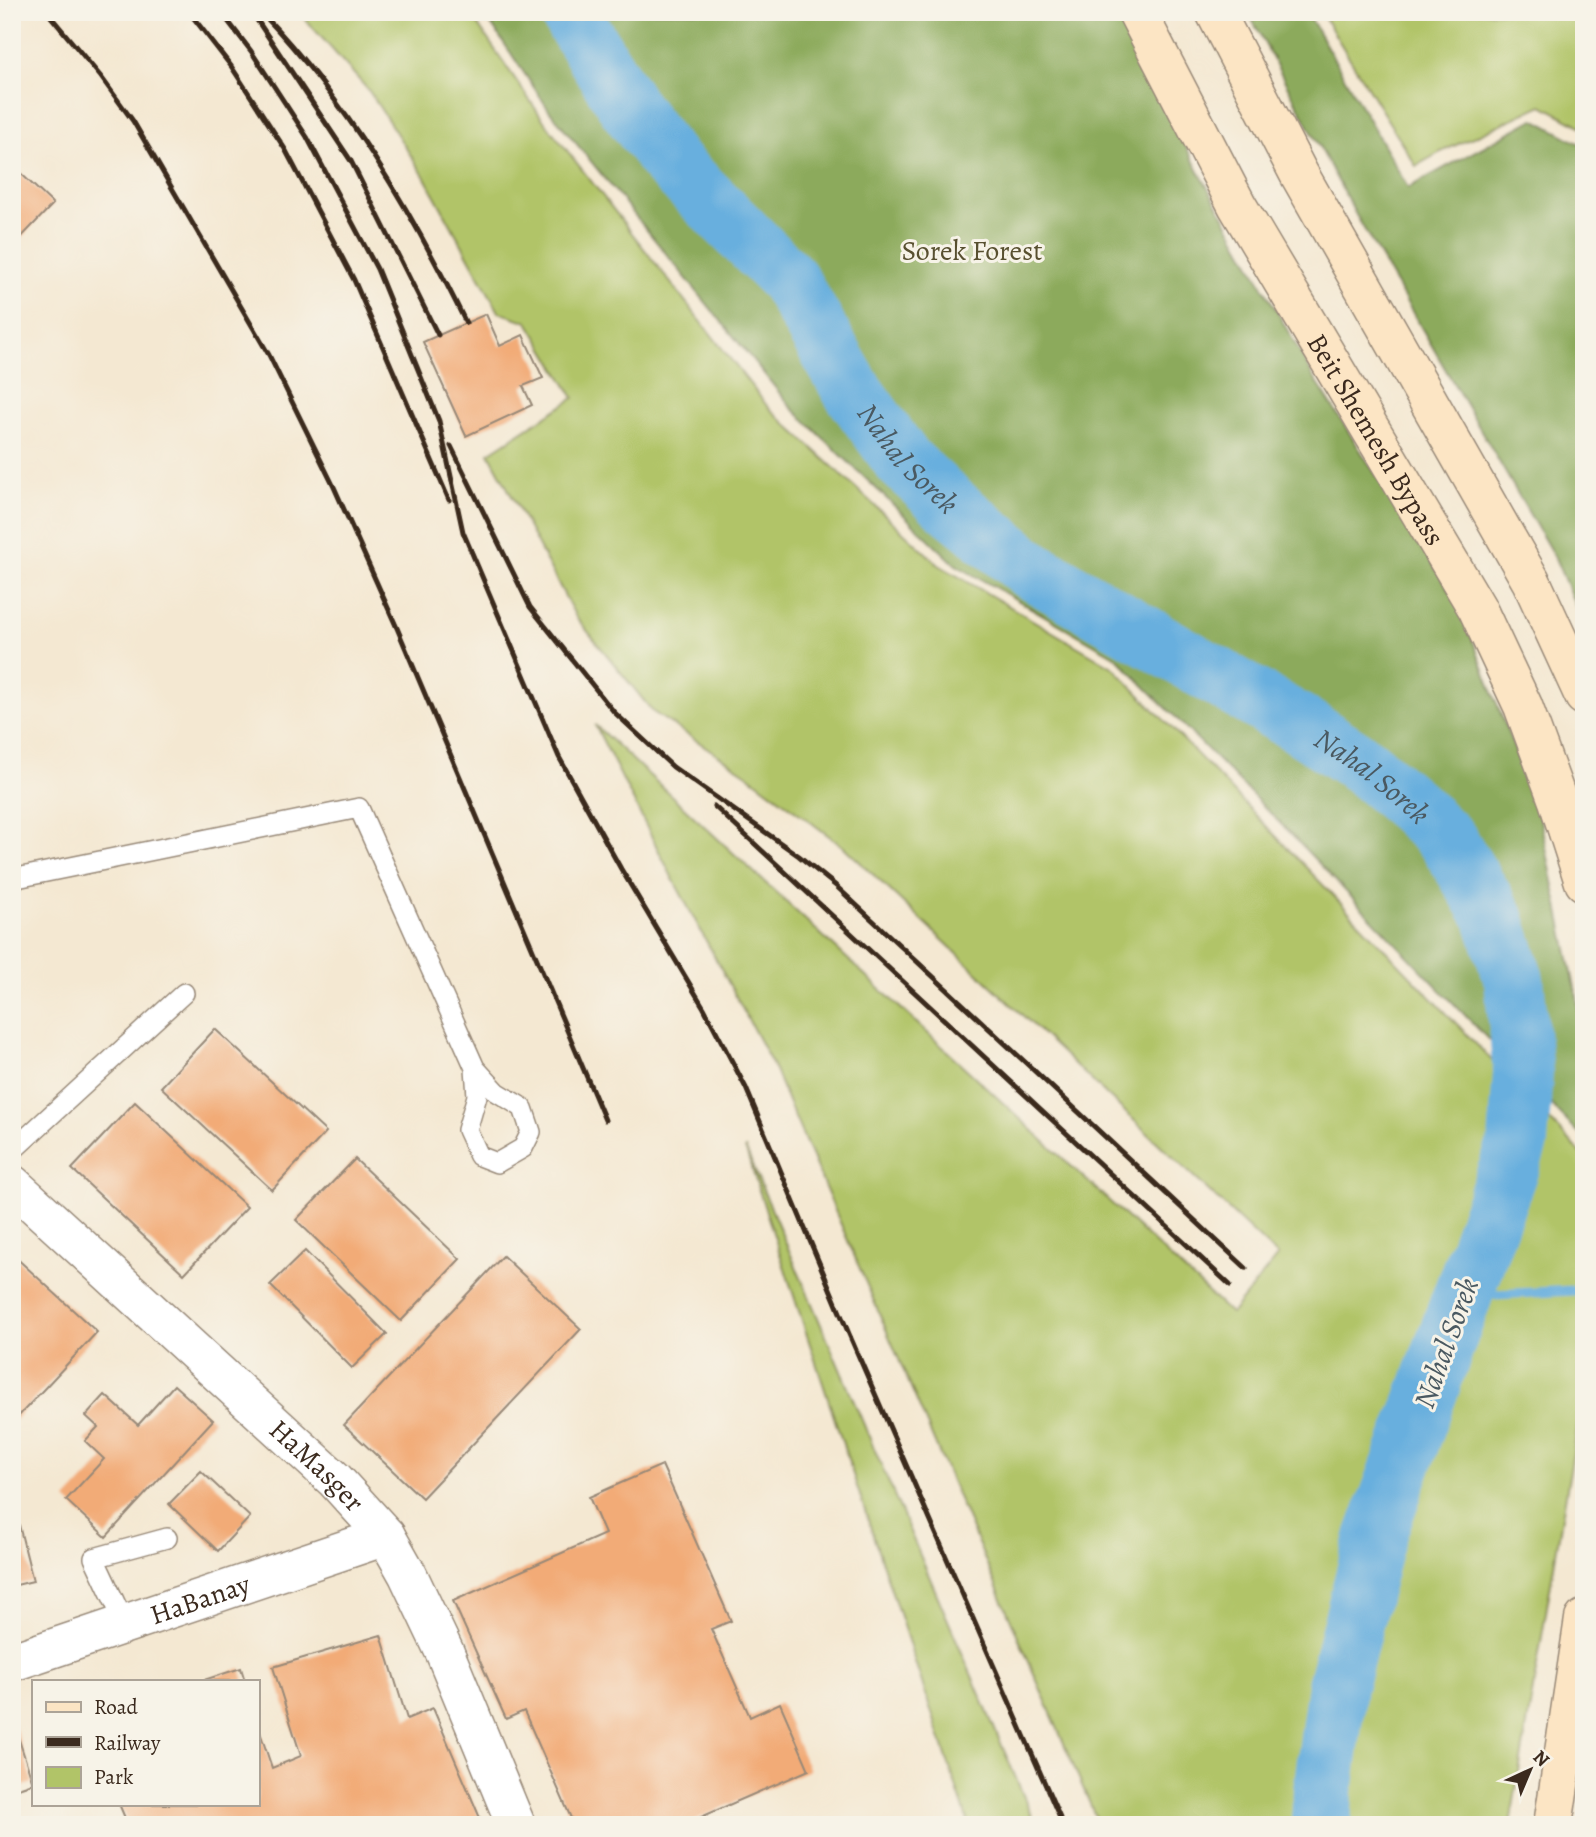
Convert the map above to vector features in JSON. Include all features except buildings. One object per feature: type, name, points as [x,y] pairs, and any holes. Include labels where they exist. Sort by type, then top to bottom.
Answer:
[{"type":"main road","name":"Beit Shemesh Bypass","points":[[1137,12],[1237,205],[1476,608],[1522,706],[1558,801],[1584,882]]},
{"type":"main road","points":[[1215,12],[1299,174],[1531,581],[1584,696]]},
{"type":"main road","points":[[1553,1825],[1584,1619]]},
{"type":"street","name":"HaMasger","points":[[12,1184],[335,1480],[386,1536],[445,1653],[516,1825]]},
{"type":"street","name":"HaBanay","points":[[12,1662],[386,1536]]},
{"type":"lane","points":[[12,879],[359,808],[475,1069],[477,1096],[467,1130],[480,1156],[497,1163],[523,1148],[531,1132],[523,1108],[497,1092],[475,1069]]},
{"type":"lane","points":[[12,1151],[184,993]]},
{"type":"lane","points":[[125,1624],[94,1558],[167,1538]]},
{"type":"green space","points":[[299,12],[469,12],[544,121],[768,407],[939,565],[1114,668],[1584,1156],[1584,1388],[1510,1825],[1099,1825],[772,1064],[595,725],[1231,1314],[1278,1256],[845,848],[747,774],[653,712],[576,617],[489,453],[574,398],[528,322],[499,312],[424,176],[369,91]]},
{"type":"green space","name":"Sorek Forest","points":[[483,12],[1116,12],[1203,179],[1313,376],[1460,607],[1539,814],[1577,997],[1584,1061],[1584,1139],[1116,657],[956,565],[791,407],[549,110]]},
{"type":"green space","points":[[1248,12],[1307,12],[1408,188],[1534,119],[1584,146],[1584,625],[1555,558],[1356,215]]},
{"type":"green space","points":[[1321,12],[1584,12],[1584,128],[1542,105],[1416,166]]},
{"type":"green space","points":[[745,1148],[1036,1825],[969,1825]]},
{"type":"waterway","name":"Nahal Sorek","points":[[569,12],[629,108],[671,163],[789,280],[852,390],[903,461],[949,504],[1030,569],[1298,723],[1363,765],[1448,841],[1493,915],[1514,980],[1523,1072],[1518,1142],[1375,1538],[1337,1686],[1321,1825]]},
{"type":"waterway","points":[[1463,1296],[1584,1290]]},
{"type":"railway","points":[[47,12],[101,77],[133,121],[269,355],[334,487],[397,628],[605,1120]]},
{"type":"railway","points":[[189,12],[231,66],[285,149],[354,280],[449,500]]},
{"type":"railway","points":[[221,12],[251,51],[307,137],[377,269],[439,421],[463,532],[559,757],[621,869],[704,1008],[746,1088],[849,1334],[1063,1825]]},
{"type":"railway","points":[[261,12],[322,83],[376,159],[423,240],[466,323]]},
{"type":"railway","points":[[253,14],[351,161],[438,335]]},
{"type":"railway","points":[[451,446],[530,607],[614,712],[673,767],[799,856],[836,886],[1246,1268]]},
{"type":"railway","points":[[714,806],[1230,1285]]}]
